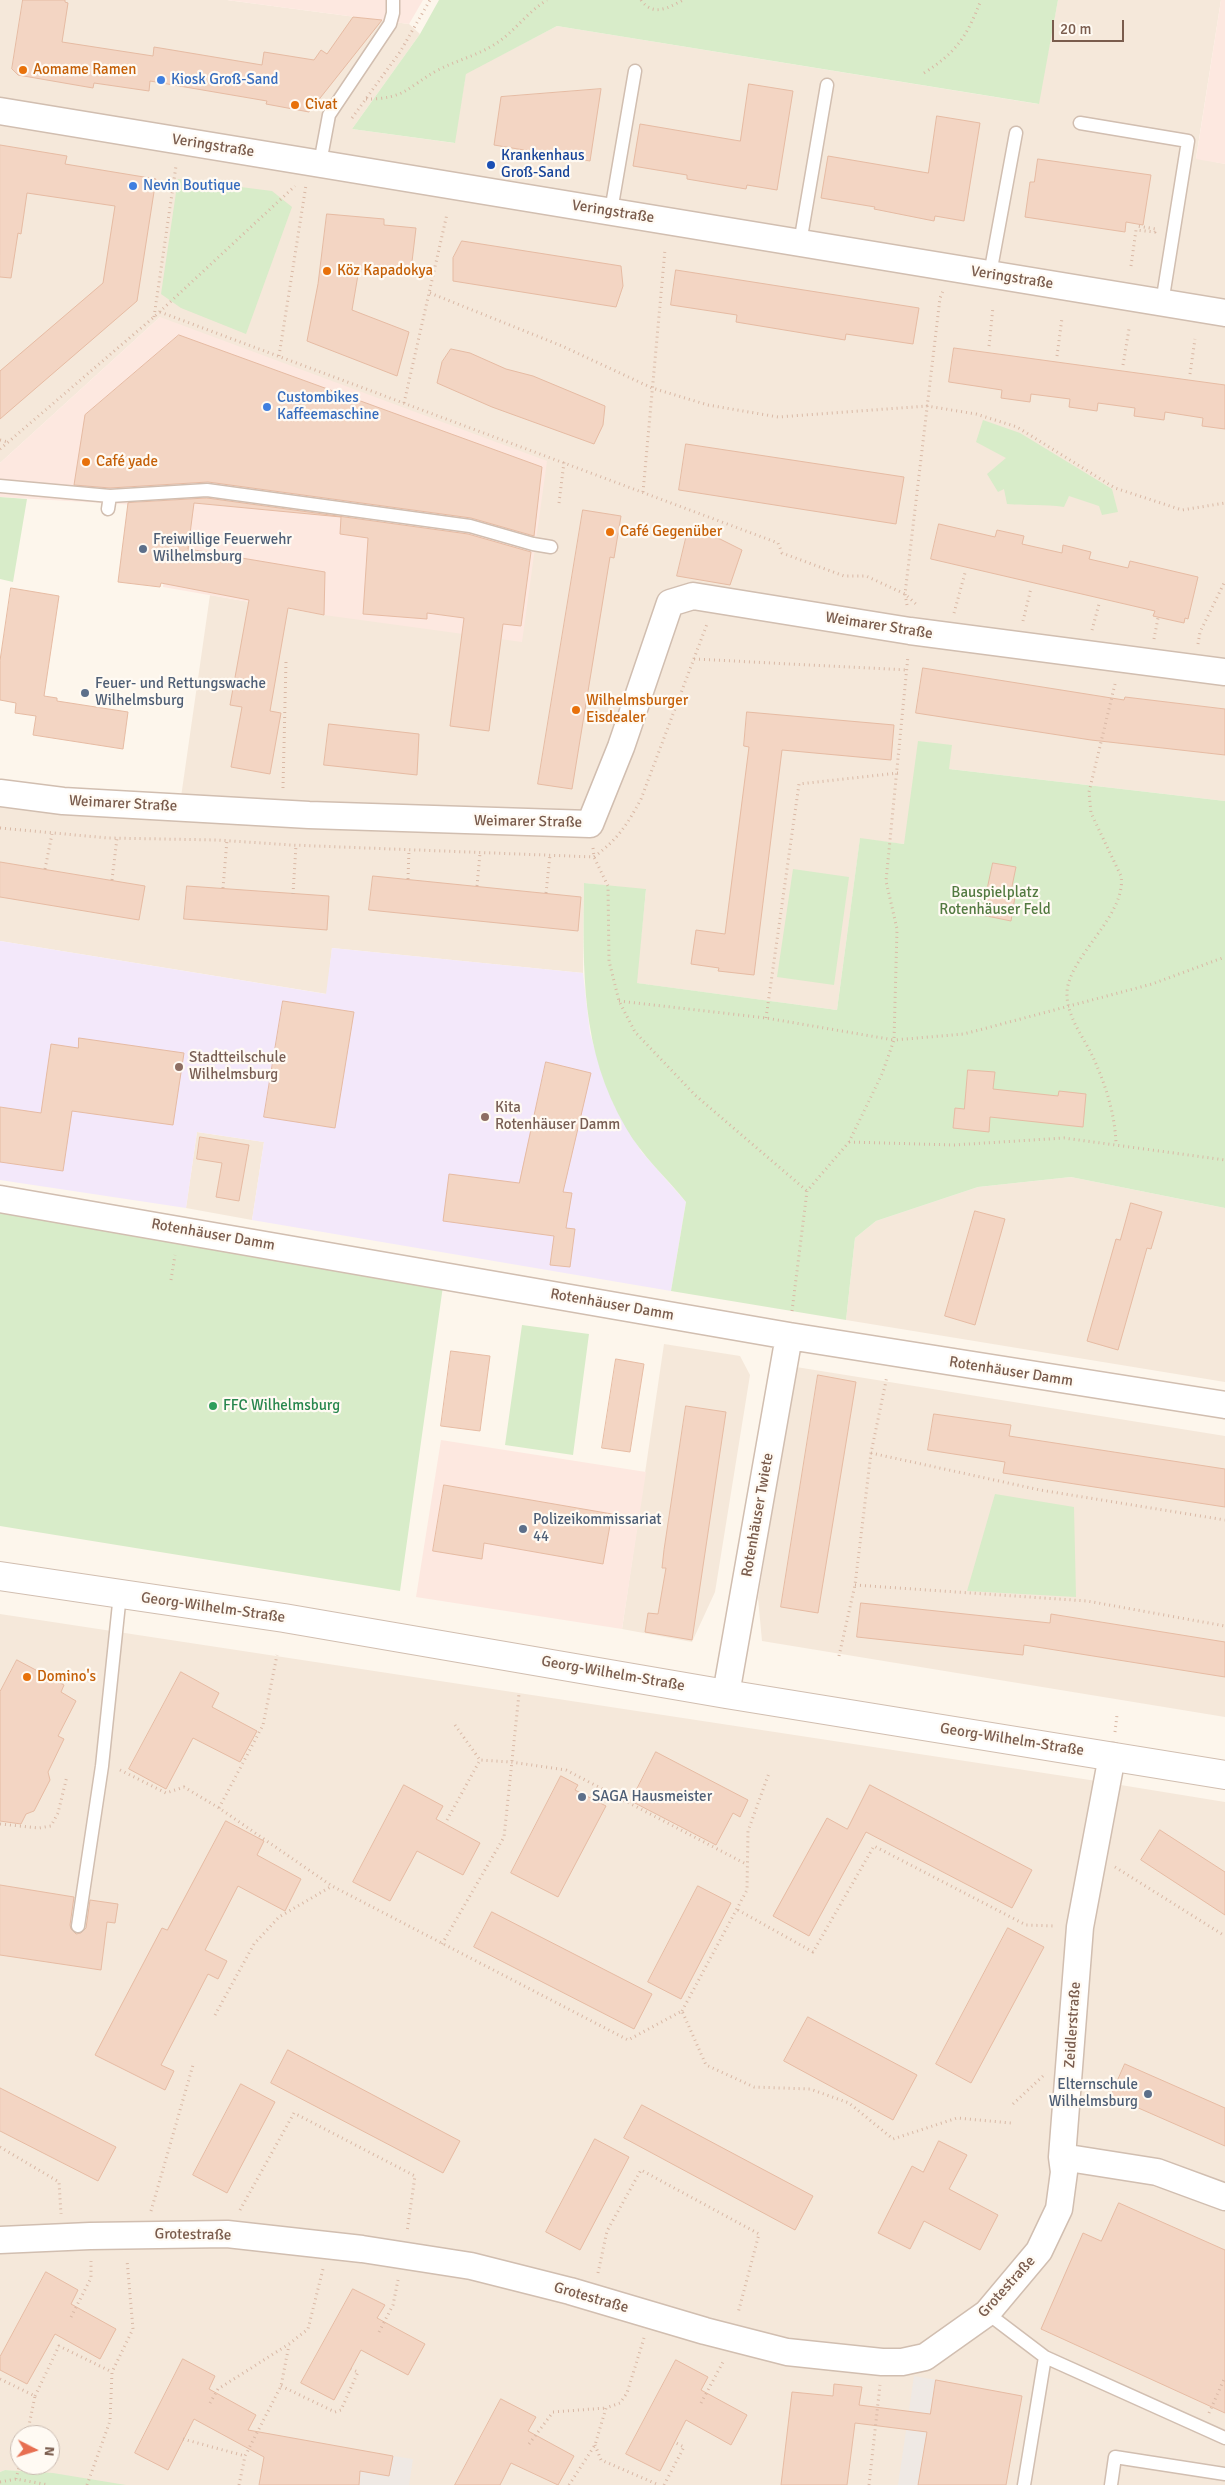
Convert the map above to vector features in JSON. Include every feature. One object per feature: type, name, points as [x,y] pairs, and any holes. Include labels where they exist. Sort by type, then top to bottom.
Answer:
[{"type":"street","name":"Veringstraße","points":[[0,110],[180,140],[313,169],[612,211],[1225,313]]},
{"type":"street","name":"Weimarer Straße","points":[[0,793],[63,801],[282,813],[590,824],[621,747],[670,603],[693,596],[910,631],[1225,672]]},
{"type":"street","name":"Rotenhäuser Damm","points":[[0,1199],[789,1336],[1225,1406]]},
{"type":"street","name":"Rotenhäuser Twiete","points":[[726,1694],[789,1336]]},
{"type":"street","name":"Georg-Wilhelm-Straße","points":[[0,1576],[284,1618],[726,1694],[1225,1775]]},
{"type":"street","name":"Zeidlerstraße","points":[[1062,2157],[1080,1927],[1112,1756]]},
{"type":"street","points":[[1062,2157],[1157,2172],[1225,2197]]},
{"type":"street","name":"Grotestraße","points":[[0,2240],[144,2234],[227,2234],[330,2244],[404,2254],[471,2266],[787,2352],[882,2362],[902,2362],[925,2357],[988,2313],[1039,2251],[1059,2209],[1064,2172],[1062,2157]]},
{"type":"lane","points":[[313,169],[329,115],[390,24],[393,13],[393,0]]},
{"type":"lane","points":[[612,211],[636,71]]},
{"type":"lane","points":[[800,243],[827,85]]},
{"type":"lane","points":[[1080,123],[1188,140],[1162,303]]},
{"type":"lane","points":[[990,274],[1016,133]]},
{"type":"lane","points":[[0,486],[110,496],[207,490],[470,526],[551,547]]},
{"type":"lane","points":[[108,509],[110,496]]},
{"type":"lane","points":[[78,1926],[102,1766],[120,1594]]},
{"type":"lane","points":[[988,2313],[1045,2358],[1225,2438]]},
{"type":"lane","points":[[1024,2485],[1045,2358]]},
{"type":"lane","points":[[1111,2485],[1115,2457],[1225,2474]]},
{"type":"path","points":[[350,120],[413,32],[430,0]]},
{"type":"path","points":[[366,99],[394,97],[418,85],[438,70],[476,56],[501,40],[547,0]]},
{"type":"path","points":[[641,0],[646,7],[655,10],[666,8],[683,0]]},
{"type":"path","points":[[924,73],[945,59],[969,31],[981,0]]},
{"type":"path","points":[[154,318],[180,140]]},
{"type":"path","points":[[0,449],[154,318],[313,169]]},
{"type":"path","points":[[279,356],[303,208],[313,169]]},
{"type":"path","points":[[404,403],[447,214]]},
{"type":"path","points":[[1137,227],[1156,229],[1155,232],[1137,227]]},
{"type":"path","points":[[1131,266],[1137,227]]},
{"type":"path","points":[[643,492],[665,250]]},
{"type":"path","points":[[430,293],[562,346],[652,388],[708,404],[778,417],[927,406],[976,414],[1017,427],[1115,488],[1182,510],[1225,502]]},
{"type":"path","points":[[989,346],[993,307]]},
{"type":"path","points":[[160,312],[778,543],[782,553],[844,576],[866,576],[905,594]]},
{"type":"path","points":[[1057,356],[1062,318]]},
{"type":"path","points":[[1123,365],[1129,328]]},
{"type":"path","points":[[1190,374],[1195,339]]},
{"type":"path","points":[[0,440],[8,442]]},
{"type":"path","points":[[559,503],[564,462]]},
{"type":"path","points":[[954,615],[965,573]]},
{"type":"path","points":[[1194,668],[1200,632],[1225,580]]},
{"type":"path","points":[[1022,624],[1032,588]]},
{"type":"path","points":[[0,828],[52,834],[117,838],[228,840],[296,845],[594,857],[615,841],[627,826],[642,799],[716,600]]},
{"type":"path","points":[[1091,635],[1099,604]]},
{"type":"path","points":[[1153,644],[1158,618]]},
{"type":"path","points":[[1116,1144],[1115,1122],[1111,1105],[1093,1058],[1068,1007],[1067,990],[1070,980],[1118,899],[1122,884],[1121,876],[1091,813],[1089,792],[1120,658]]},
{"type":"path","points":[[694,659],[907,670]]},
{"type":"path","points":[[282,813],[286,661]]},
{"type":"path","points":[[766,1018],[799,784],[898,773]]},
{"type":"path","points":[[590,824],[594,857],[608,886],[609,961],[619,1001],[635,1032],[695,1095],[807,1191]]},
{"type":"path","points":[[45,869],[52,834]]},
{"type":"path","points":[[112,880],[117,838]]},
{"type":"path","points":[[223,888],[228,840]]},
{"type":"path","points":[[293,894],[296,845]]},
{"type":"path","points":[[408,879],[409,850]]},
{"type":"path","points":[[477,886],[480,853]]},
{"type":"path","points":[[546,893],[550,855]]},
{"type":"path","points":[[619,1001],[766,1018],[894,1040],[964,1034],[1152,984],[1225,957]]},
{"type":"path","points":[[789,1336],[807,1191],[849,1142],[882,1074],[894,1040]]},
{"type":"path","points":[[849,1142],[954,1145],[1064,1138],[1225,1160]]},
{"type":"path","points":[[839,1656],[855,1585],[871,1452],[884,1388]]},
{"type":"path","points":[[871,1452],[1040,1490],[1225,1520]]},
{"type":"path","points":[[855,1585],[1087,1601],[1225,1626]]},
{"type":"path","points":[[219,1808],[263,1725],[276,1655]]},
{"type":"path","points":[[442,1944],[504,1836],[519,1694]]},
{"type":"path","points":[[455,1725],[480,1760]]},
{"type":"path","points":[[480,1760],[511,1762],[566,1770],[746,1864]]},
{"type":"path","points":[[447,1820],[480,1760]]},
{"type":"path","points":[[102,1766],[121,1770],[166,1793],[184,1787],[219,1808],[332,1886],[628,2040],[682,2011],[738,1910],[747,1890],[748,1831],[769,1774]]},
{"type":"path","points":[[0,1824],[38,1828],[50,1826],[58,1813],[67,1776]]},
{"type":"path","points":[[738,1910],[813,1952],[874,1846],[1026,1925],[1080,1927]]},
{"type":"path","points":[[1092,1857],[1122,1870],[1225,1936]]},
{"type":"path","points":[[215,2015],[254,1944],[279,1917],[332,1886]]},
{"type":"path","points":[[682,2011],[706,2065],[754,2087],[810,2089],[849,2103],[893,2139],[957,2118],[1011,2123]]},
{"type":"path","points":[[87,2485],[110,2421],[112,2372],[133,2329],[127,2254],[144,2234],[193,2065]]},
{"type":"path","points":[[227,2234],[294,2113],[415,2176],[404,2254],[393,2305],[379,2332]]},
{"type":"path","points":[[0,2147],[60,2182],[62,2237]]},
{"type":"path","points":[[593,2298],[607,2232],[641,2170],[759,2234],[725,2358],[701,2403]]},
{"type":"path","points":[[71,2317],[91,2278],[90,2236]]},
{"type":"path","points":[[210,2403],[218,2389],[308,2330],[330,2244]]},
{"type":"path","points":[[529,2444],[553,2412],[606,2408],[620,2403],[627,2393],[650,2316]]},
{"type":"path","points":[[240,2485],[245,2456],[281,2386],[289,2344]]},
{"type":"path","points":[[29,2425],[36,2396],[59,2346],[112,2372]]},
{"type":"path","points":[[869,2485],[882,2362]]},
{"type":"path","points":[[281,2386],[336,2412],[340,2410],[358,2372],[351,2369]]},
{"type":"path","points":[[1202,2428],[1225,2377]]},
{"type":"path","points":[[0,2379],[36,2396]]},
{"type":"path","points":[[569,2485],[595,2445],[606,2408]]},
{"type":"path","points":[[183,2439],[245,2456]]},
{"type":"path","points":[[664,2485],[684,2447],[674,2442]]},
{"type":"path","points":[[595,2445],[601,2460],[659,2485]]},
{"type":"path","points":[[16,2479],[17,2475]]},
{"type":"path","points":[[0,2482],[16,2479],[49,2485]]},
{"type":"shaded area","points":[[0,0],[227,0],[409,24],[420,34],[352,129],[454,143],[466,73],[557,26],[1038,104],[1058,0],[1221,0],[1196,158],[1225,164],[1225,801],[949,769],[904,844],[860,839],[837,1010],[636,983],[646,890],[584,883],[583,973],[332,948],[327,994],[0,941],[0,799],[179,811],[210,595],[324,615],[160,317],[0,463]]},
{"type":"shaded area","points":[[227,0],[423,0],[409,24]]},
{"type":"shaded area","points":[[1221,0],[1225,0],[1225,164],[1196,159]]},
{"type":"shaded area","points":[[160,317],[547,461],[522,642],[324,615],[163,587],[170,507],[0,497],[0,463]]},
{"type":"shaded area","points":[[0,941],[326,994],[332,948],[583,973],[590,1033],[605,1083],[615,1107],[641,1151],[686,1202],[671,1291],[252,1220],[264,1142],[197,1132],[186,1208],[0,1180]]},
{"type":"shaded area","points":[[197,1132],[264,1142],[252,1220],[186,1208]]},
{"type":"shaded area","points":[[1071,1177],[1225,1208],[1225,1382],[846,1320],[855,1238],[876,1221],[978,1187]]},
{"type":"shaded area","points":[[664,1344],[740,1356],[750,1375],[715,1592],[692,1642],[622,1629]]},
{"type":"shaded area","points":[[796,1367],[1225,1436],[1225,1717],[762,1641],[758,1598]]},
{"type":"shaded area","points":[[441,1440],[646,1472],[622,1629],[416,1597]]},
{"type":"shaded area","points":[[0,1614],[1225,1802],[1225,2485],[122,2485],[59,2475],[60,2425],[10,2425],[10,2470],[0,2472]]},
{"type":"shaded area","points":[[914,2376],[936,2380],[918,2485],[898,2485]]},
{"type":"shaded area","points":[[265,2454],[389,2476],[393,2456],[413,2459],[409,2485],[287,2485],[260,2480]]},
{"type":"green space","points":[[439,0],[1058,0],[1039,104],[557,26],[466,74],[455,143],[352,129],[420,34]]},
{"type":"green space","points":[[178,179],[272,191],[292,207],[246,334],[181,308],[161,294]]},
{"type":"green space","points":[[983,420],[1020,433],[1112,489],[1118,512],[1102,515],[1099,506],[1069,496],[1064,507],[1007,504],[1004,489],[998,492],[987,474],[1006,458],[976,442]]},
{"type":"green space","points":[[0,497],[27,499],[13,582],[0,579]]},
{"type":"green space","name":"Bauspielplatz Rotenhäuser Feld","points":[[918,741],[952,745],[949,769],[1225,801],[1225,1208],[1071,1177],[978,1187],[876,1221],[855,1238],[846,1320],[671,1291],[686,1202],[632,1138],[611,1099],[600,1069],[592,1039],[587,1008],[584,947],[584,883],[646,889],[637,983],[837,1010],[860,838],[904,844]]},
{"type":"green space","points":[[793,869],[849,877],[834,985],[777,977]]},
{"type":"green space","name":"FFC Wilhelmsburg","points":[[0,1213],[443,1286],[400,1591],[0,1526]]},
{"type":"green space","points":[[522,1325],[589,1334],[573,1455],[505,1445]]},
{"type":"green space","points":[[995,1494],[1074,1507],[1076,1597],[967,1591]]},
{"type":"green space","points":[[10,2470],[10,2475],[60,2474],[126,2485],[0,2485],[0,2472]]},
{"type":"building","points":[[23,0],[65,0],[68,3],[62,42],[153,56],[154,47],[262,65],[264,52],[314,60],[321,50],[327,54],[353,17],[382,20],[309,112],[266,104],[267,101],[150,81],[149,91],[94,83],[93,88],[18,75],[12,69]]},
{"type":"building","points":[[749,84],[793,91],[777,190],[747,185],[746,189],[687,179],[687,175],[633,166],[640,124],[740,141]]},
{"type":"building","points":[[601,89],[590,161],[494,145],[501,97]]},
{"type":"building","points":[[937,116],[980,123],[964,221],[935,216],[934,221],[874,209],[875,207],[821,198],[828,156],[928,173]]},
{"type":"building","points":[[0,145],[67,156],[65,164],[156,179],[137,301],[0,419],[0,371],[103,283],[115,206],[27,193],[21,234],[18,233],[11,278],[0,277]]},
{"type":"building","points":[[1038,159],[1151,175],[1143,225],[1126,222],[1125,232],[1025,217],[1030,182],[1034,182]]},
{"type":"building","points":[[327,214],[384,219],[384,225],[416,228],[411,270],[359,269],[352,310],[409,332],[397,376],[307,341],[318,284]]},
{"type":"building","points":[[462,241],[621,266],[623,286],[616,307],[453,281],[453,258]]},
{"type":"building","points":[[676,270],[919,308],[913,344],[846,334],[845,340],[736,322],[737,315],[671,305]]},
{"type":"building","points":[[179,335],[542,467],[534,536],[471,518],[208,482],[110,488],[74,485],[85,415]]},
{"type":"building","points":[[954,348],[1225,385],[1225,429],[1202,426],[1203,418],[1165,412],[1164,420],[1134,416],[1135,408],[1098,403],[1097,411],[1069,407],[1070,399],[1031,394],[1030,402],[1001,398],[1002,390],[949,382]]},
{"type":"building","points":[[451,349],[470,353],[506,369],[533,376],[605,406],[603,425],[594,444],[492,407],[437,383],[442,362]]},
{"type":"building","points":[[686,444],[904,477],[896,524],[679,490]]},
{"type":"building","points":[[207,498],[468,534],[531,552],[521,626],[503,624],[489,731],[450,726],[464,618],[427,613],[427,619],[363,614],[368,538],[340,534],[341,517],[194,503],[188,549],[325,572],[324,615],[288,608],[270,711],[281,713],[270,774],[231,767],[242,707],[230,705],[249,600],[161,583],[160,587],[118,582],[128,503]]},
{"type":"building","points":[[583,510],[621,516],[614,558],[610,557],[572,789],[538,784]]},
{"type":"building","points":[[939,524],[995,537],[997,530],[1024,536],[1022,544],[1062,553],[1063,545],[1091,552],[1089,559],[1128,568],[1130,561],[1198,577],[1188,619],[1185,618],[1184,623],[1153,616],[1155,611],[931,559]]},
{"type":"building","points":[[688,530],[716,537],[742,550],[730,585],[677,576]]},
{"type":"building","points":[[11,588],[59,596],[44,696],[57,698],[57,701],[128,712],[123,749],[33,735],[36,716],[15,713],[16,703],[0,700],[0,661]]},
{"type":"building","points":[[923,668],[1124,700],[1125,697],[1225,709],[1225,755],[1091,740],[916,713]]},
{"type":"building","points":[[747,712],[894,725],[891,760],[782,750],[754,975],[718,971],[719,968],[691,964],[696,930],[725,934],[749,747],[744,746]]},
{"type":"building","points":[[329,724],[419,734],[417,775],[324,765]]},
{"type":"building","points":[[0,862],[145,886],[139,920],[0,897]]},
{"type":"building","points":[[993,863],[1016,867],[1010,896],[1015,897],[1011,921],[982,915]]},
{"type":"building","points":[[373,876],[581,897],[578,931],[369,910]]},
{"type":"building","points":[[187,886],[329,896],[327,930],[184,919]]},
{"type":"building","points":[[283,1001],[354,1012],[335,1128],[264,1117]]},
{"type":"building","points":[[79,1038],[184,1053],[173,1125],[72,1111],[63,1171],[0,1162],[0,1107],[41,1113],[51,1044],[78,1048]]},
{"type":"building","points":[[546,1062],[591,1073],[563,1192],[572,1193],[566,1228],[575,1229],[570,1267],[550,1265],[554,1236],[443,1221],[449,1174],[519,1183]]},
{"type":"building","points":[[968,1070],[995,1072],[993,1089],[1058,1096],[1059,1091],[1086,1094],[1083,1127],[990,1117],[989,1132],[953,1128],[955,1108],[964,1109]]},
{"type":"building","points":[[200,1137],[249,1145],[239,1201],[216,1197],[222,1163],[197,1159]]},
{"type":"building","points":[[1131,1203],[1162,1212],[1151,1249],[1147,1248],[1118,1350],[1087,1341],[1116,1239],[1120,1240]]},
{"type":"building","points":[[975,1211],[1005,1219],[975,1325],[945,1316]]},
{"type":"building","points":[[451,1351],[490,1356],[480,1431],[441,1426]]},
{"type":"building","points":[[616,1359],[644,1364],[630,1452],[602,1448]]},
{"type":"building","points":[[818,1375],[856,1382],[818,1613],[781,1607]]},
{"type":"building","points":[[686,1406],[726,1412],[692,1640],[645,1632],[648,1613],[658,1614],[666,1568],[662,1568],[664,1550]]},
{"type":"building","points":[[934,1414],[1011,1425],[1009,1436],[1225,1469],[1225,1507],[1003,1473],[1005,1462],[928,1450]]},
{"type":"building","name":"Polizeikommissariat 44","points":[[444,1485],[612,1514],[603,1564],[484,1543],[482,1559],[433,1551]]},
{"type":"building","points":[[861,1603],[1050,1623],[1051,1614],[1225,1642],[1225,1677],[1024,1645],[1023,1655],[857,1637]]},
{"type":"building","points":[[17,1660],[64,1685],[61,1692],[76,1701],[58,1736],[64,1739],[48,1772],[50,1780],[34,1811],[26,1814],[21,1824],[0,1821],[0,1692]]},
{"type":"building","points":[[181,1672],[219,1693],[212,1707],[257,1731],[240,1762],[193,1738],[166,1789],[129,1769]]},
{"type":"building","points":[[656,1752],[748,1800],[740,1817],[733,1813],[716,1845],[631,1801]]},
{"type":"building","points":[[561,1776],[578,1785],[575,1790],[606,1806],[558,1897],[511,1873]]},
{"type":"building","points":[[404,1785],[443,1806],[436,1819],[480,1843],[463,1875],[417,1851],[390,1901],[353,1882]]},
{"type":"building","points":[[870,1785],[1032,1870],[1012,1908],[866,1832],[809,1936],[773,1916],[827,1818],[847,1829]]},
{"type":"building","points":[[226,1821],[264,1841],[257,1855],[301,1879],[285,1911],[238,1886],[205,1950],[227,1961],[218,1979],[208,1974],[161,2065],[174,2071],[165,2090],[95,2055],[162,1928],[167,1930]]},
{"type":"building","points":[[1160,1830],[1225,1872],[1225,1915],[1141,1860]]},
{"type":"building","points":[[0,1885],[74,1897],[70,1925],[76,1934],[81,1933],[86,1928],[90,1900],[118,1904],[115,1923],[107,1922],[101,1970],[0,1955]]},
{"type":"building","points":[[698,1886],[731,1903],[681,1999],[648,1982]]},
{"type":"building","points":[[492,1912],[652,1994],[634,2029],[474,1947]]},
{"type":"building","points":[[1008,1928],[1044,1947],[971,2083],[936,2064]]},
{"type":"building","points":[[808,2017],[917,2075],[893,2120],[784,2061]]},
{"type":"building","points":[[288,2050],[460,2141],[443,2173],[271,2083]]},
{"type":"building","points":[[1125,2064],[1225,2108],[1225,2146],[1111,2096]]},
{"type":"building","points":[[241,2084],[275,2102],[227,2193],[193,2175]]},
{"type":"building","points":[[0,2088],[116,2147],[98,2181],[0,2131]]},
{"type":"building","points":[[642,2105],[813,2196],[795,2230],[624,2138]]},
{"type":"building","points":[[595,2139],[629,2157],[580,2250],[546,2232]]},
{"type":"building","points":[[939,2141],[967,2155],[949,2189],[998,2215],[980,2250],[924,2221],[910,2249],[878,2233],[912,2166],[923,2172]]},
{"type":"building","points":[[1119,2203],[1225,2250],[1225,2413],[1041,2329],[1083,2233],[1101,2241]]},
{"type":"building","points":[[46,2272],[78,2290],[71,2304],[116,2329],[100,2359],[55,2334],[27,2384],[0,2370],[0,2357]]},
{"type":"building","points":[[353,2289],[385,2305],[377,2318],[425,2344],[408,2375],[361,2350],[334,2400],[301,2383]]},
{"type":"building","points":[[183,2359],[215,2376],[209,2389],[256,2415],[248,2430],[393,2456],[389,2476],[360,2471],[359,2485],[259,2485],[264,2457],[194,2419],[168,2470],[135,2453]]},
{"type":"building","points":[[676,2360],[708,2377],[701,2390],[747,2415],[731,2445],[686,2420],[660,2471],[626,2454]]},
{"type":"building","points":[[936,2380],[1022,2396],[1006,2485],[918,2485],[927,2432],[855,2423],[847,2485],[781,2485],[792,2392],[833,2396],[834,2384],[862,2387],[859,2405],[930,2414]]},
{"type":"building","points":[[501,2399],[536,2417],[528,2431],[574,2456],[558,2485],[511,2463],[500,2485],[455,2485]]},
{"type":"place","name":"Aomame Ramen","points":[[23,70]]},
{"type":"place","name":"Kiosk Groß-Sand","points":[[161,80]]},
{"type":"place","name":"Civat","points":[[295,105]]},
{"type":"place","name":"Krankenhaus Groß-Sand","points":[[491,165]]},
{"type":"place","name":"Nevin Boutique","points":[[133,186]]},
{"type":"place","name":"Köz Kapadokya","points":[[327,271]]},
{"type":"place","name":"Custombikes Kaffeemaschine","points":[[267,407]]},
{"type":"place","name":"Café yade","points":[[86,462]]},
{"type":"place","name":"Café Gegenüber","points":[[610,532]]},
{"type":"place","name":"Freiwillige Feuerwehr Wilhelmsburg","points":[[143,549]]},
{"type":"place","name":"Feuer- und Rettungswache Wilhelmsburg","points":[[85,693]]},
{"type":"place","name":"Wilhelmsburger Eisdealer","points":[[576,710]]},
{"type":"place","name":"Stadtteilschule Wilhelmsburg","points":[[179,1067]]},
{"type":"place","name":"Kita Rotenhäuser Damm","points":[[485,1117]]},
{"type":"place","name":"FFC Wilhelmsburg","points":[[213,1406]]},
{"type":"place","name":"Polizeikommissariat 44","points":[[523,1529]]},
{"type":"place","name":"Domino's","points":[[27,1677]]},
{"type":"place","name":"SAGA Hausmeister","points":[[582,1797]]},
{"type":"place","name":"Elternschule Wilhelmsburg","points":[[1148,2094]]}]
